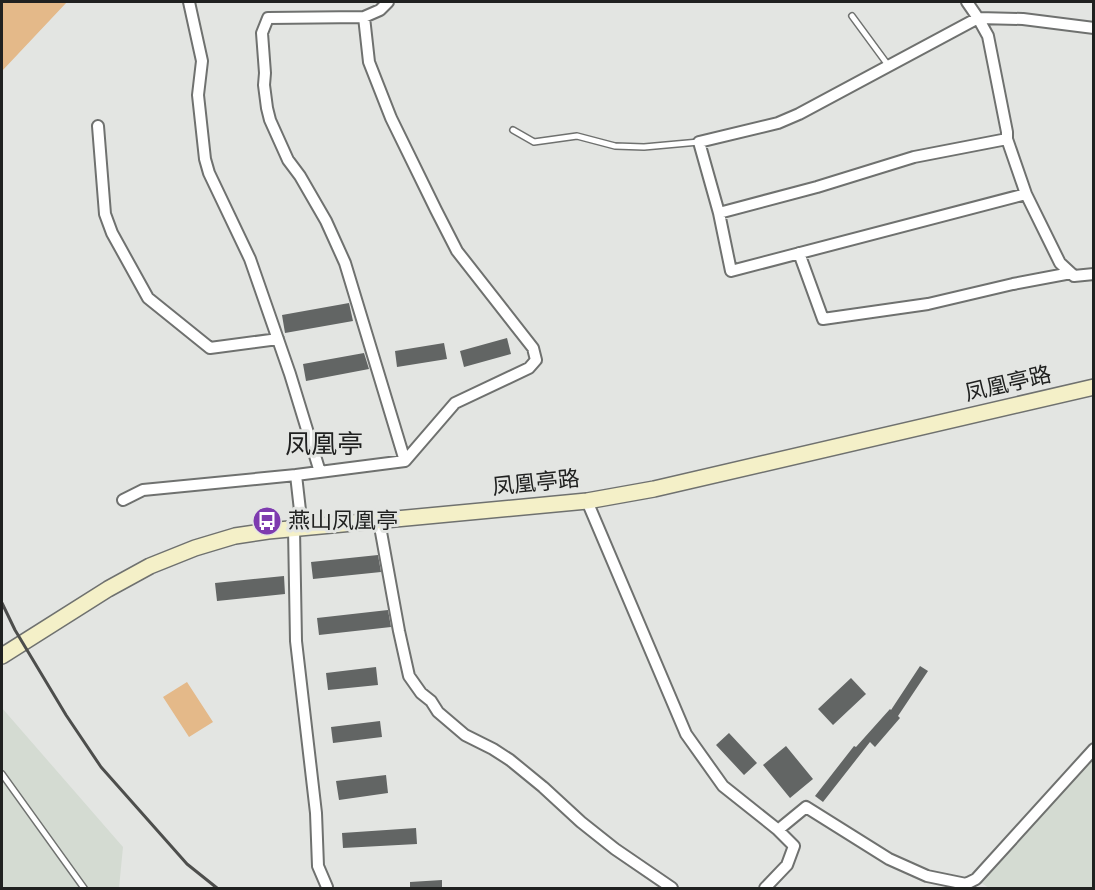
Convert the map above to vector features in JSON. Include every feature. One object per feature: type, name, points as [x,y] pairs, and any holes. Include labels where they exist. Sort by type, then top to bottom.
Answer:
[{"type":"street","points":[[189,2],[202,61],[198,95],[205,159],[209,173],[250,259],[320,472]]},
{"type":"street","points":[[388,2],[380,10],[364,17],[267,18],[262,33],[264,85],[270,120],[288,160],[326,221],[345,263],[405,461]]},
{"type":"street","points":[[967,2],[988,36],[1007,139],[1026,194],[1060,263],[1074,276],[1094,274]]},
{"type":"street","points":[[123,500],[143,490],[296,475],[405,461],[455,403],[529,368],[536,360],[533,348],[457,251],[436,210],[391,118],[369,62],[364,17]]},
{"type":"street","points":[[1026,194],[731,271],[719,213],[699,142],[778,123],[799,114],[978,18],[1023,19],[1094,28]]},
{"type":"street","points":[[98,126],[105,214],[112,233],[148,298],[210,348],[278,339]]},
{"type":"street","points":[[719,213],[817,188],[914,157],[1007,139]]},
{"type":"street","points":[[799,253],[823,319],[928,304],[1071,273]]},
{"type":"street","name":"凤凰亭路","points":[[2,656],[108,589],[150,566],[195,548],[235,536],[587,501],[654,489],[1094,387]]},
{"type":"street","points":[[296,475],[298,528],[296,641],[316,813],[318,866],[327,887]]},
{"type":"street","points":[[587,501],[686,734],[723,786],[778,830],[794,846],[787,865],[765,888]]},
{"type":"street","points":[[379,520],[409,676],[421,693],[431,701],[438,712],[465,735],[510,760],[615,849],[672,888]]},
{"type":"street","points":[[778,830],[806,807],[888,859],[927,876],[966,884],[976,879],[1094,749]]},
{"type":"lane","points":[[852,15],[888,65]]},
{"type":"lane","points":[[513,130],[534,142],[578,136],[615,146],[644,147],[699,142]]},
{"type":"lane","points":[[2,774],[84,888]]},
{"type":"shaded area","points":[[3,2],[67,2],[2,71],[2,10]]},
{"type":"shaded area","points":[[187,682],[213,722],[189,737],[163,697]]},
{"type":"shaded area","points":[[2,708],[123,847],[119,888],[2,888]]},
{"type":"shaded area","points":[[1093,758],[1093,888],[989,888],[980,882]]},
{"type":"building","points":[[349,303],[353,321],[285,333],[282,315]]},
{"type":"building","points":[[507,338],[511,354],[464,367],[460,351]]},
{"type":"building","points":[[444,343],[447,359],[397,367],[395,351]]},
{"type":"building","points":[[364,353],[369,369],[306,381],[303,364]]},
{"type":"building","points":[[378,555],[381,572],[313,579],[311,562]]},
{"type":"building","points":[[284,576],[285,594],[217,601],[215,583]]},
{"type":"building","points":[[388,610],[391,627],[319,635],[317,618]]},
{"type":"building","points":[[920,666],[928,671],[898,716],[900,718],[875,747],[870,742],[823,802],[815,796],[854,746],[856,747],[891,710]]},
{"type":"building","points":[[376,667],[378,685],[328,690],[326,673]]},
{"type":"building","points":[[851,678],[866,694],[833,725],[818,709]]},
{"type":"building","points":[[380,721],[382,737],[333,743],[331,727]]},
{"type":"building","points":[[729,733],[757,763],[744,775],[716,745]]},
{"type":"building","points":[[786,746],[813,779],[790,798],[763,765]]},
{"type":"building","points":[[386,775],[388,793],[339,800],[336,781]]},
{"type":"building","points":[[416,828],[417,844],[343,848],[342,833]]},
{"type":"building","points":[[442,880],[442,888],[410,888],[410,882]]},
{"type":"railway","points":[[2,603],[15,630],[66,715],[101,767],[187,864],[217,888]]},
{"type":"place","name":"燕山凤凰亭","points":[[267,521]]},
{"type":"district","name":"凤凰亭","points":[[324,444]]}]
